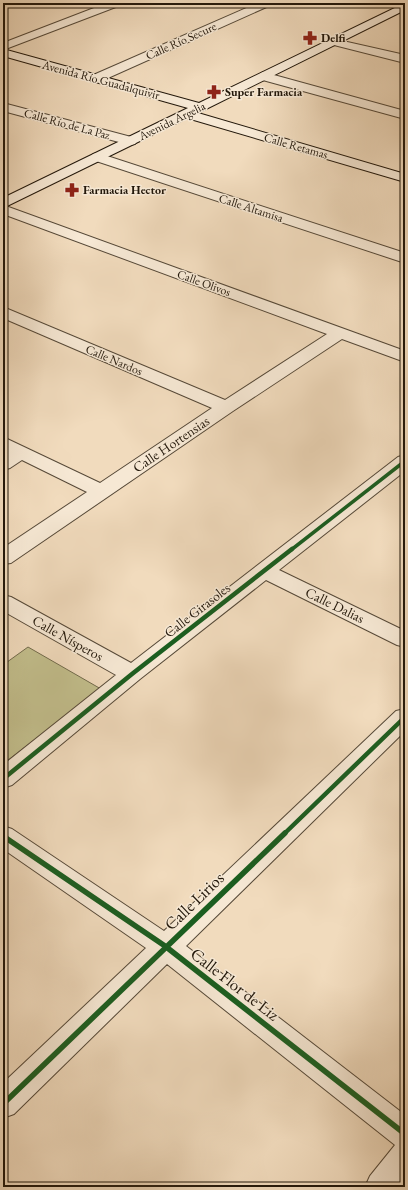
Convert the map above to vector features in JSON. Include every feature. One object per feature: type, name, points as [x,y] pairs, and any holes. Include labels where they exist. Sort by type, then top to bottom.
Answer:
[{"type":"street","points":[[3,47],[117,3]]},
{"type":"street","name":"Calle Río Secure","points":[[95,79],[267,3]]},
{"type":"street","points":[[390,3],[405,6]]},
{"type":"street","name":"Avenida Argelia","points":[[3,204],[405,6]]},
{"type":"street","points":[[334,42],[405,59]]},
{"type":"street","name":"Avenida Río Guadalquivir","points":[[3,52],[95,79],[200,107]]},
{"type":"street","points":[[263,76],[405,115]]},
{"type":"street","name":"Calle Río de La Paz","points":[[3,107],[130,141]]},
{"type":"street","name":"Calle Retamas","points":[[187,114],[405,178]]},
{"type":"street","name":"Calle Altamisa","points":[[98,158],[405,258]]},
{"type":"street","name":"Calle Olivos","points":[[3,209],[405,357]]},
{"type":"street","name":"Calle Nardos","points":[[3,312],[226,407]]},
{"type":"street","name":"Calle Hortensias","points":[[3,558],[100,491],[340,333]]},
{"type":"street","points":[[3,443],[100,491]]},
{"type":"street","points":[[3,464],[22,452]]},
{"type":"street","name":"Calle Girasoles","points":[[3,779],[132,674],[265,571],[399,472]]},
{"type":"street","name":"Calle Dalias","points":[[265,571],[405,640]]},
{"type":"street","name":"Calle Nísperos","points":[[3,602],[132,674]]},
{"type":"street","name":"Calle Lirios","points":[[3,1104],[165,946],[405,717]]},
{"type":"street","name":"Calle Flor de Liz","points":[[3,836],[165,946],[405,1134]]},
{"type":"street","points":[[382,1187],[405,1156]]},
{"type":"shaded area","points":[[28,647],[101,689],[3,764],[3,665]]},
{"type":"cycle path","points":[[3,779],[132,674],[405,461]]},
{"type":"cycle path","points":[[3,1104],[405,717]]},
{"type":"cycle path","points":[[3,836],[165,946],[405,1134]]},
{"type":"place","name":"Delfi","points":[[310,38]]},
{"type":"place","name":"Super Farmacia","points":[[214,92]]},
{"type":"place","name":"Farmacia Hector","points":[[72,190]]}]
